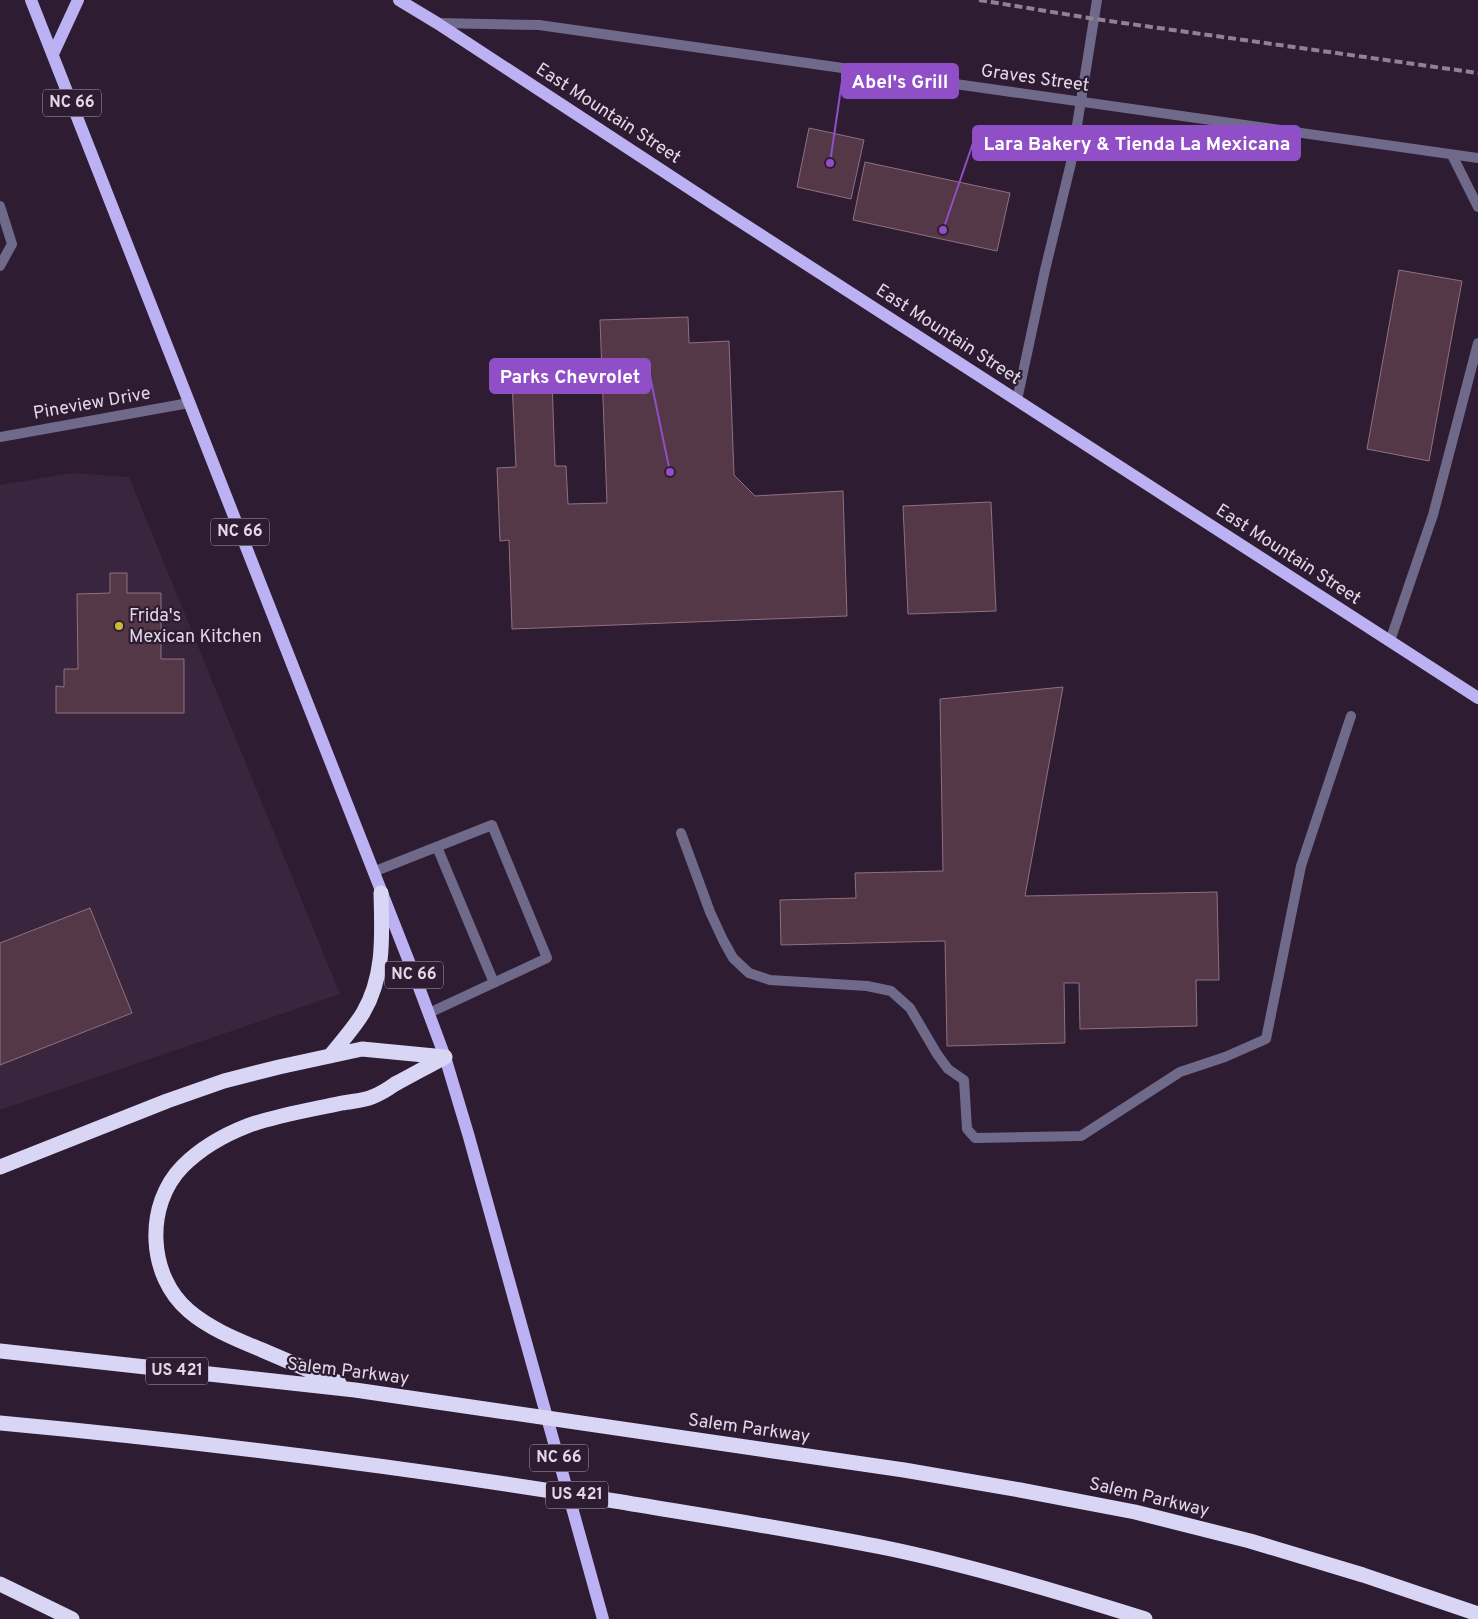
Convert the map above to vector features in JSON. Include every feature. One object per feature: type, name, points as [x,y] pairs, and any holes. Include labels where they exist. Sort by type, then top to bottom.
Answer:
[{"type":"highway","points":[[330,1056],[363,1013],[375,985],[382,953],[381,893]]},
{"type":"highway","points":[[0,1167],[167,1101],[224,1081],[279,1066],[362,1049],[445,1057]]},
{"type":"highway","points":[[355,1390],[238,1340],[190,1312],[175,1297],[165,1280],[157,1252],[157,1222],[161,1202],[170,1182],[182,1166],[221,1138],[247,1126],[279,1116],[372,1097],[445,1057]]},
{"type":"highway","name":"Salem Parkway","points":[[0,1351],[355,1390],[904,1470],[1020,1490],[1135,1512],[1250,1541],[1344,1569],[1478,1614]]},
{"type":"highway","name":"US 421","points":[[0,1424],[154,1438],[335,1460],[499,1482],[774,1527],[888,1549],[952,1564],[1145,1619]]},
{"type":"highway","points":[[0,1584],[72,1619]]},
{"type":"main road","name":"NC 66","points":[[31,0],[445,1057],[603,1619]]},
{"type":"main road","points":[[53,54],[78,0]]},
{"type":"main road","name":"East Mountain Street","points":[[400,0],[1478,698]]},
{"type":"street","points":[[1017,400],[1045,270],[1072,163],[1097,0]]},
{"type":"street","name":"Graves Street","points":[[438,23],[539,25],[1478,158]]},
{"type":"street","points":[[1452,155],[1478,207]]},
{"type":"street","points":[[0,206],[12,244],[0,266]]},
{"type":"street","points":[[1390,641],[1433,515],[1475,363],[1478,343]]},
{"type":"street","name":"Pineview Drive","points":[[0,437],[189,403]]},
{"type":"street","points":[[681,834],[710,912],[723,940],[733,958],[749,972],[770,980],[867,986],[891,991],[910,1008],[948,1069],[964,1080],[967,1129],[975,1138],[1081,1136],[1180,1072],[1225,1057],[1266,1038],[1302,866],[1351,716]]},
{"type":"street","points":[[373,872],[492,826],[546,958],[429,1013]]},
{"type":"street","points":[[437,847],[494,983]]},
{"type":"shaded area","points":[[72,473],[129,477],[340,994],[0,1110],[0,485]]},
{"type":"building","points":[[809,128],[864,140],[851,199],[797,187]]},
{"type":"building","points":[[865,162],[1010,193],[997,251],[853,220]]},
{"type":"building","points":[[1399,270],[1462,281],[1429,461],[1367,449]]},
{"type":"building","points":[[688,317],[689,343],[729,341],[734,475],[755,496],[843,491],[847,616],[512,629],[509,540],[500,541],[497,468],[516,467],[512,382],[552,380],[555,466],[566,466],[568,504],[607,503],[600,320]]},
{"type":"building","points":[[991,502],[996,611],[908,614],[903,506]]},
{"type":"building","name":"Frida's Mexican Kitchen","points":[[110,573],[127,573],[127,593],[161,593],[161,659],[184,659],[184,713],[56,713],[56,686],[64,687],[64,669],[78,669],[77,594],[110,593]]},
{"type":"building","points":[[1063,687],[1025,896],[1217,892],[1219,980],[1196,980],[1197,1026],[1080,1029],[1079,983],[1064,983],[1065,1043],[947,1046],[945,941],[781,945],[780,900],[856,898],[855,873],[943,871],[940,699]]},
{"type":"building","points":[[90,908],[132,1013],[0,1065],[0,943]]},
{"type":"railway","points":[[979,0],[1095,19],[1478,73]]},
{"type":"place","name":"Abel's Grill","points":[[830,163]]},
{"type":"place","name":"Lara Bakery & Tienda La Mexicana","points":[[943,230]]},
{"type":"place","name":"Parks Chevrolet","points":[[670,472]]},
{"type":"place","name":"Frida's Mexican Kitchen","points":[[119,626]]}]
